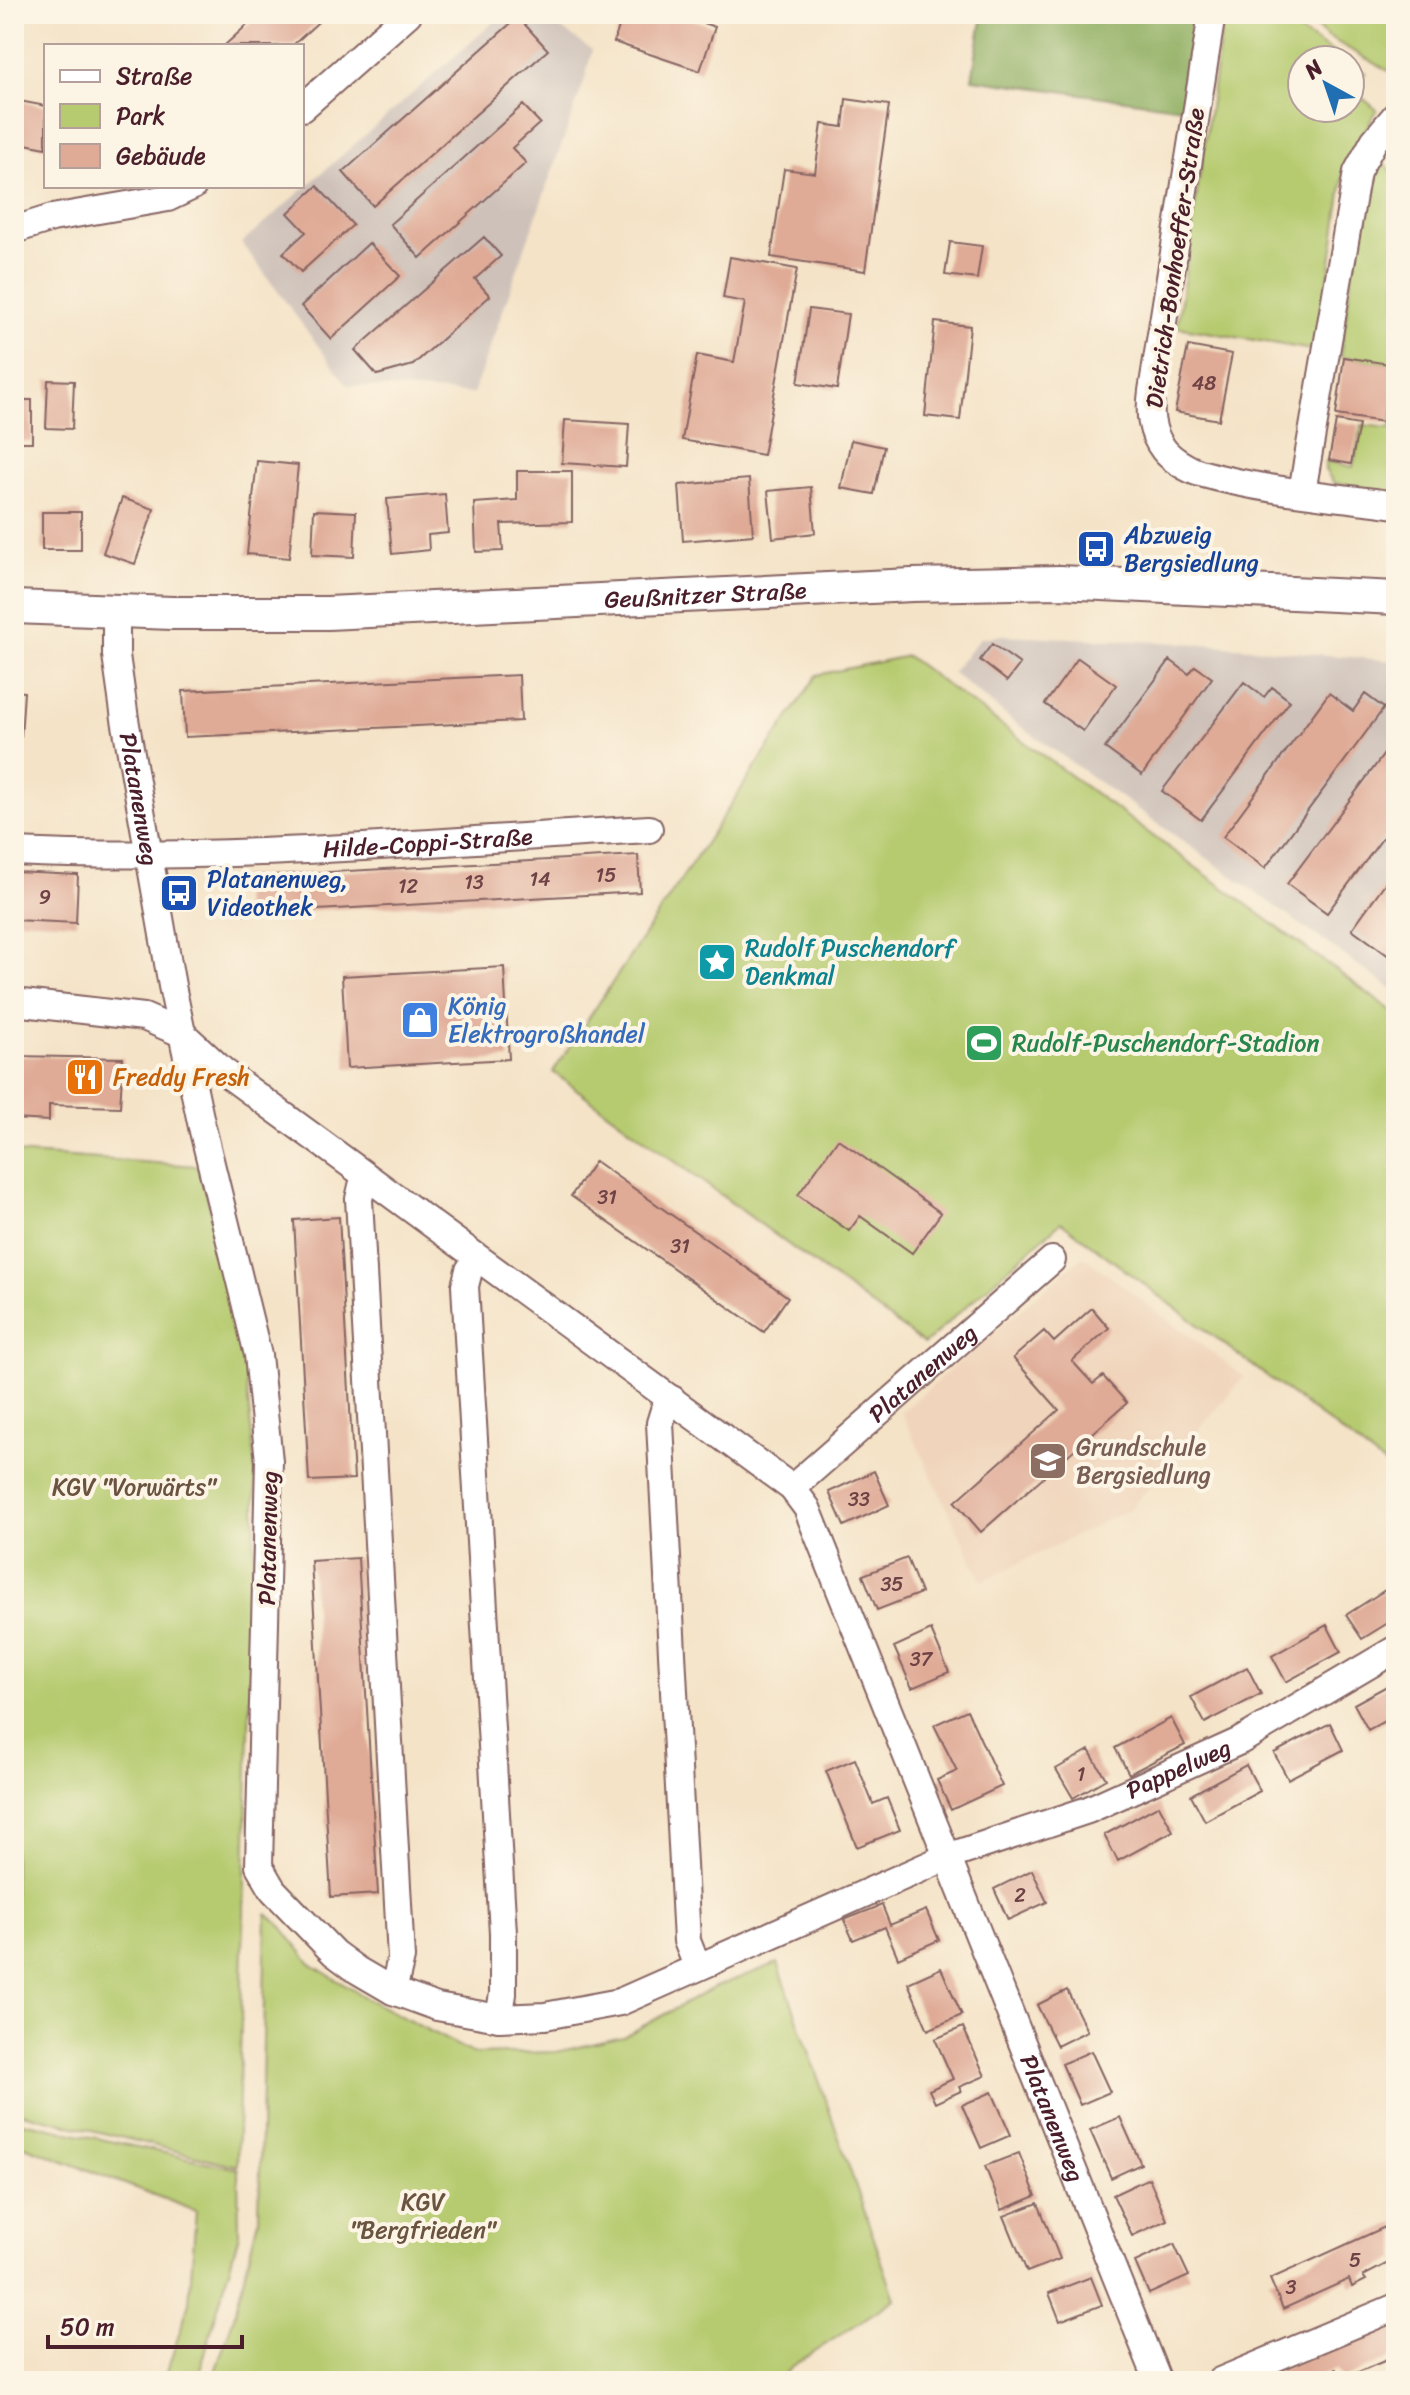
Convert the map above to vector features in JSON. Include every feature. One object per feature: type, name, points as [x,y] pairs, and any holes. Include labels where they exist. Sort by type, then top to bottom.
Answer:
[{"type":"main road","name":"Geußnitzer Straße","points":[[14,607],[328,613],[912,585],[1060,582],[1396,598]]},
{"type":"street","points":[[304,106],[408,14]]},
{"type":"street","name":"Dietrich-Bonhoeffer-Straße","points":[[1212,14],[1150,411],[1154,433],[1165,452],[1196,472],[1302,492],[1396,505]]},
{"type":"street","points":[[1302,492],[1357,172],[1374,141],[1396,115]]},
{"type":"street","points":[[14,230],[52,218],[168,198],[189,188]]},
{"type":"street","name":"Platanenweg","points":[[116,611],[116,655],[172,986],[202,1127],[258,1355],[269,1461],[259,1866],[273,1890],[334,1953],[393,1991],[437,2007],[499,2018],[545,2016],[620,2002],[947,1857]]},
{"type":"street","name":"Hilde-Coppi-Straße","points":[[14,852],[148,856],[649,829]]},
{"type":"street","name":"Platanenweg","points":[[14,1002],[144,1017],[183,1034],[223,1071],[792,1488],[807,1508],[1158,2381]]},
{"type":"street","points":[[368,1178],[359,1199],[401,1958],[393,1991]]},
{"type":"street","points":[[477,1260],[469,1270],[465,1286],[503,1933],[503,1994],[499,2018]]},
{"type":"street","name":"Platanenweg","points":[[792,1488],[1052,1260]]},
{"type":"street","points":[[672,1399],[660,1423],[687,1941],[697,1966]]},
{"type":"street","name":"Pappelweg","points":[[947,1857],[1088,1810],[1240,1741],[1396,1649]]},
{"type":"street","points":[[1220,2381],[1396,2307]]},
{"type":"shaded area","points":[[503,14],[540,14],[592,50],[585,79],[473,394],[347,385],[242,243]]},
{"type":"shaded area","points":[[1003,635],[1203,644],[1396,661],[1396,992],[1013,721],[952,672],[980,638]]},
{"type":"shaded area","name":"Grundschule Bergsiedlung","points":[[1083,1256],[1244,1377],[1130,1509],[982,1581],[901,1412]]},
{"type":"green space","points":[[983,14],[1199,14],[1182,108],[972,79]]},
{"type":"green space","points":[[1224,14],[1270,14],[1320,44],[1286,44],[1286,124],[1366,124],[1366,101],[1377,110],[1345,165],[1318,351],[1177,327]]},
{"type":"green space","points":[[1299,14],[1396,14],[1396,75],[1366,58],[1366,44],[1341,44]]},
{"type":"green space","points":[[1375,158],[1396,176],[1396,365],[1340,357],[1365,181]]},
{"type":"green space","points":[[1396,390],[1396,494],[1334,483],[1325,470],[1325,461],[1353,467],[1362,425],[1391,428]]},
{"type":"green space","name":"Rudolf-Puschendorf-Stadion","points":[[907,656],[1396,1014],[1396,1473],[1061,1222],[924,1344],[553,1072],[817,675]]},
{"type":"green space","name":"KGV \"Vorwärts\"","points":[[14,1153],[197,1166],[216,1226],[243,1352],[256,1476],[237,2166],[14,2111]]},
{"type":"green space","name":"KGV \"Bergfrieden\"","points":[[266,1914],[278,1922],[312,1965],[371,2001],[474,2054],[556,2052],[623,2037],[715,1987],[778,1963],[895,2299],[794,2365],[777,2381],[212,2381],[235,2313],[259,2215]]},
{"type":"green space","points":[[14,2120],[238,2169],[239,2234],[197,2381],[164,2381],[189,2303],[196,2211],[14,2142]]},
{"type":"building","points":[[259,14],[327,14],[294,44],[226,44]]},
{"type":"building","points":[[623,14],[676,14],[715,27],[700,71],[614,42]]},
{"type":"building","points":[[518,17],[548,50],[373,206],[343,172]]},
{"type":"building","points":[[846,99],[889,105],[865,271],[771,257],[784,169],[815,173],[822,124],[843,127]]},
{"type":"building","points":[[14,100],[44,106],[44,148],[14,142]]},
{"type":"building","points":[[523,105],[540,123],[512,148],[526,163],[420,258],[390,224]]},
{"type":"building","points":[[317,186],[353,225],[301,272],[283,253],[306,232],[288,213]]},
{"type":"building","points":[[484,237],[501,256],[475,279],[490,296],[413,365],[377,375],[355,350]]},
{"type":"building","points":[[950,242],[982,246],[977,279],[945,275]]},
{"type":"building","points":[[369,243],[400,276],[331,339],[301,306]]},
{"type":"building","points":[[730,257],[797,269],[763,455],[682,440],[697,355],[734,362],[745,302],[723,298]]},
{"type":"building","points":[[809,309],[848,314],[837,389],[798,383]]},
{"type":"building","points":[[935,322],[970,326],[960,420],[925,416]]},
{"type":"building","points":[[1188,346],[1232,354],[1219,420],[1175,412]]},
{"type":"building","points":[[1344,357],[1396,365],[1391,423],[1336,415]]},
{"type":"building","points":[[48,380],[74,381],[72,429],[46,428]]},
{"type":"building","points":[[14,400],[32,400],[32,442],[14,442]]},
{"type":"building","points":[[565,420],[629,424],[626,467],[562,463]]},
{"type":"building","points":[[1336,421],[1359,425],[1351,464],[1329,460]]},
{"type":"building","points":[[851,440],[884,447],[874,494],[841,488]]},
{"type":"building","points":[[257,461],[298,465],[289,558],[247,554]]},
{"type":"building","points":[[517,471],[572,471],[572,522],[501,524],[503,551],[476,552],[474,503],[517,500]]},
{"type":"building","points":[[749,479],[753,535],[683,541],[679,485]]},
{"type":"building","points":[[811,487],[815,533],[773,538],[768,491]]},
{"type":"building","points":[[445,494],[448,533],[428,535],[429,550],[392,554],[387,499]]},
{"type":"building","points":[[122,498],[154,509],[135,564],[103,553]]},
{"type":"building","points":[[314,510],[356,512],[354,557],[312,555]]},
{"type":"building","points":[[42,512],[81,512],[81,550],[42,550]]},
{"type":"building","points":[[992,644],[1020,664],[1007,681],[980,660]]},
{"type":"building","points":[[1078,658],[1116,685],[1083,731],[1045,704]]},
{"type":"building","points":[[1170,660],[1189,674],[1195,666],[1212,678],[1142,775],[1105,748]]},
{"type":"building","points":[[519,675],[521,721],[185,737],[183,691]]},
{"type":"building","points":[[1244,682],[1264,697],[1272,687],[1290,701],[1201,820],[1162,791]]},
{"type":"building","points":[[14,691],[24,692],[21,737],[14,737]]},
{"type":"building","points":[[1329,693],[1353,711],[1365,694],[1384,708],[1265,868],[1223,837]]},
{"type":"building","points":[[1396,738],[1396,820],[1327,913],[1287,884]]},
{"type":"building","points":[[638,855],[640,892],[244,914],[242,877]]},
{"type":"building","points":[[1396,868],[1396,954],[1393,959],[1352,929]]},
{"type":"building","points":[[14,872],[78,875],[76,923],[14,920]]},
{"type":"building","points":[[504,967],[509,1059],[347,1068],[342,976]]},
{"type":"building","points":[[14,1056],[123,1058],[120,1107],[49,1105],[49,1121],[14,1119]]},
{"type":"building","points":[[838,1139],[941,1213],[912,1253],[860,1216],[849,1231],[798,1195]]},
{"type":"building","points":[[595,1161],[788,1297],[764,1332],[571,1196]]},
{"type":"building","points":[[339,1217],[354,1479],[309,1481],[294,1220]]},
{"type":"building","points":[[1092,1308],[1109,1328],[1072,1361],[1093,1384],[1103,1376],[1127,1403],[981,1532],[955,1502],[1059,1410],[1013,1358],[1044,1331],[1054,1342]]},
{"type":"building","points":[[874,1471],[889,1505],[844,1526],[829,1492]]},
{"type":"building","points":[[358,1558],[378,1894],[331,1897],[311,1561]]},
{"type":"building","points":[[907,1558],[921,1593],[877,1610],[863,1575]]},
{"type":"building","points":[[1396,1583],[1396,1618],[1362,1639],[1346,1615]]},
{"type":"building","points":[[1327,1625],[1341,1652],[1286,1682],[1272,1656]]},
{"type":"building","points":[[931,1630],[949,1672],[912,1688],[894,1647]]},
{"type":"building","points":[[1247,1667],[1261,1694],[1205,1723],[1191,1697]]},
{"type":"building","points":[[1396,1681],[1396,1715],[1368,1730],[1354,1704]]},
{"type":"building","points":[[967,1710],[1002,1786],[951,1810],[937,1780],[957,1771],[934,1725]]},
{"type":"building","points":[[1171,1718],[1185,1745],[1129,1774],[1115,1748]]},
{"type":"building","points":[[1330,1723],[1343,1750],[1288,1779],[1274,1753]]},
{"type":"building","points":[[1089,1750],[1106,1779],[1073,1798],[1056,1769]]},
{"type":"building","points":[[855,1759],[873,1804],[887,1798],[900,1830],[857,1847],[826,1771]]},
{"type":"building","points":[[1246,1765],[1260,1791],[1205,1821],[1191,1795]]},
{"type":"building","points":[[1159,1805],[1173,1831],[1118,1861],[1104,1835]]},
{"type":"building","points":[[1032,1870],[1047,1902],[1008,1920],[994,1889]]},
{"type":"building","points":[[882,1905],[890,1925],[926,1910],[939,1940],[898,1958],[885,1927],[853,1940],[844,1920]]},
{"type":"building","points":[[941,1968],[962,2015],[928,2030],[908,1983]]},
{"type":"building","points":[[1067,1990],[1087,2031],[1057,2046],[1037,2005]]},
{"type":"building","points":[[963,2027],[985,2076],[959,2087],[961,2091],[935,2103],[929,2090],[953,2079],[935,2039]]},
{"type":"building","points":[[1091,2051],[1110,2092],[1080,2105],[1062,2064]]},
{"type":"building","points":[[992,2092],[1011,2135],[981,2148],[962,2105]]},
{"type":"building","points":[[1120,2117],[1141,2164],[1111,2178],[1090,2130]]},
{"type":"building","points":[[1019,2153],[1036,2196],[1002,2210],[985,2166]]},
{"type":"building","points":[[1149,2178],[1167,2220],[1132,2236],[1113,2195]]},
{"type":"building","points":[[1038,2203],[1060,2259],[1027,2272],[1004,2216]]},
{"type":"building","points":[[1396,2222],[1396,2259],[1363,2276],[1366,2280],[1352,2287],[1349,2279],[1283,2309],[1270,2279]]},
{"type":"building","points":[[1174,2244],[1189,2276],[1149,2294],[1135,2262]]},
{"type":"building","points":[[1091,2277],[1102,2305],[1060,2321],[1049,2293]]},
{"type":"building","points":[[1396,2320],[1396,2356],[1342,2379],[1336,2369],[1308,2381],[1270,2381],[1268,2375]]},
{"type":"place","name":"Abzweig Bergsiedlung","points":[[1096,549]]},
{"type":"place","name":"Platanenweg, Videothek","points":[[179,893]]},
{"type":"place","name":"Rudolf Puschendorf Denkmal","points":[[717,962]]},
{"type":"place","name":"König Elektrogroßhandel","points":[[420,1020]]},
{"type":"place","name":"Rudolf-Puschendorf-Stadion","points":[[984,1043]]},
{"type":"place","name":"Freddy Fresh","points":[[85,1077]]},
{"type":"place","name":"Grundschule Bergsiedlung","points":[[1048,1461]]}]
